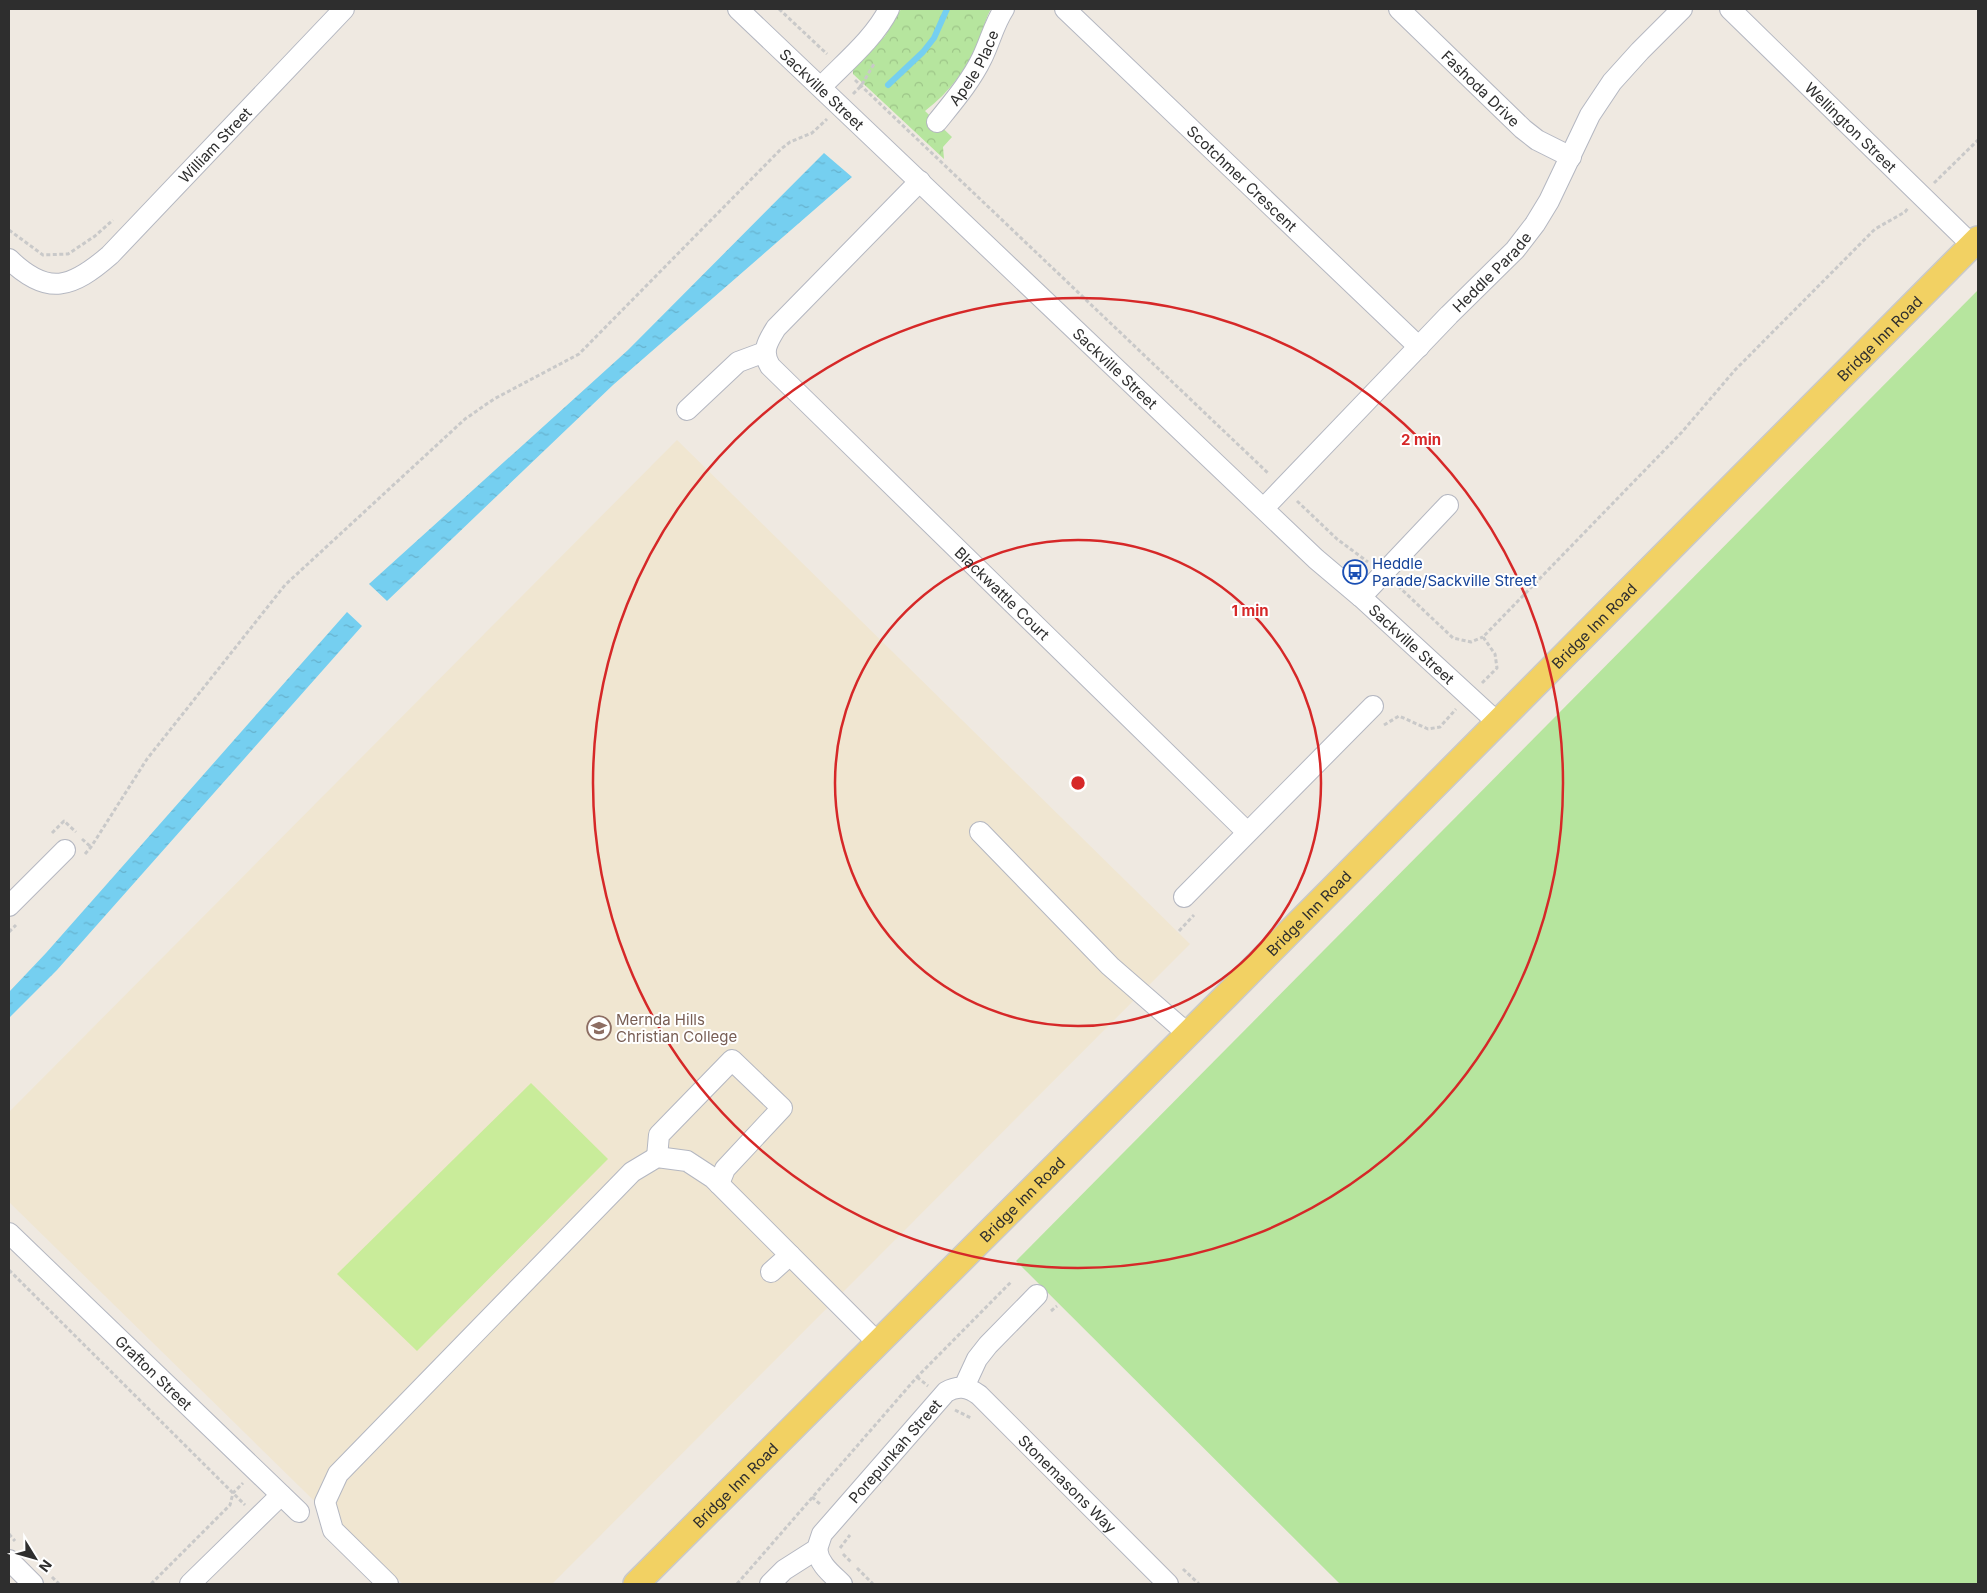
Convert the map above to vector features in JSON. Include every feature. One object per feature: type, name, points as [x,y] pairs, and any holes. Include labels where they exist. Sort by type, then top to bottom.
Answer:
[{"type":"main road","name":"Bridge Inn Road","points":[[636,1584],[1188,1034],[1975,242]]},
{"type":"street","name":"William Street","points":[[9,259],[21,271],[44,283],[59,284],[82,277],[91,272],[110,255],[344,9]]},
{"type":"street","name":"Sackville Street","points":[[738,9],[1316,559],[1361,597],[1498,723]]},
{"type":"street","points":[[821,87],[864,42],[889,9]]},
{"type":"street","name":"Apele Place","points":[[937,122],[966,84],[982,59],[993,30],[1004,9]]},
{"type":"street","name":"Scotchmer Crescent","points":[[1065,9],[1419,347]]},
{"type":"street","name":"Fashoda Drive","points":[[1400,9],[1523,129],[1537,140],[1571,157]]},
{"type":"street","name":"Heddle Parade","points":[[1264,508],[1515,250],[1535,224],[1549,201],[1590,115],[1612,82],[1682,9]]},
{"type":"street","name":"Wellington Street","points":[[1730,9],[1921,194],[1975,242]]},
{"type":"street","points":[[687,410],[738,362],[764,352],[767,342],[776,328],[920,181]]},
{"type":"street","name":"Blackwattle Court","points":[[764,352],[770,366],[1247,832]]},
{"type":"street","points":[[1361,597],[1448,505]]},
{"type":"street","points":[[1184,897],[1373,706]]},
{"type":"street","points":[[980,832],[1110,966],[1188,1034]]},
{"type":"street","points":[[15,913],[72,855]]},
{"type":"street","points":[[657,1157],[659,1135],[732,1060],[782,1108],[725,1169],[719,1184]]},
{"type":"street","points":[[388,1584],[333,1530],[324,1502],[338,1474],[632,1172],[657,1157],[687,1161],[713,1178],[878,1343]]},
{"type":"street","name":"Grafton Street","points":[[9,1233],[298,1512]]},
{"type":"street","points":[[771,1272],[790,1255]]},
{"type":"street","points":[[964,1387],[977,1359],[988,1345],[1037,1295]]},
{"type":"street","name":"Porepunkah Street","points":[[817,1549],[822,1534],[942,1397],[952,1388],[964,1387]]},
{"type":"street","name":"Stonemasons Way","points":[[964,1387],[979,1396],[1168,1584]]},
{"type":"street","points":[[190,1584],[281,1495]]},
{"type":"street","points":[[770,1584],[784,1570],[817,1549],[818,1556],[824,1566],[842,1584]]},
{"type":"street","points":[[9,1560],[33,1584]]},
{"type":"path","points":[[779,9],[1337,539],[1383,573],[1453,638],[1470,642],[1483,638],[1682,432],[1742,363],[1875,229],[1905,212],[1921,194],[1978,140]]},
{"type":"path","points":[[72,855],[91,848],[147,759],[285,585],[465,419],[494,399],[579,354],[781,149],[790,142],[812,133],[841,106],[861,86],[876,61]]},
{"type":"path","points":[[9,230],[43,255],[68,254],[95,236],[117,216]]},
{"type":"path","points":[[1380,727],[1399,716],[1428,729],[1440,727],[1497,668],[1495,654],[1483,638]]},
{"type":"path","points":[[1179,931],[1199,910]]},
{"type":"path","points":[[9,932],[15,913]]},
{"type":"path","points":[[9,1270],[258,1517]]},
{"type":"path","points":[[737,1584],[916,1377],[1012,1281]]},
{"type":"path","points":[[916,1377],[942,1397],[957,1412],[968,1416],[975,1422]]},
{"type":"path","points":[[151,1584],[230,1505],[233,1494],[255,1470]]},
{"type":"shaded area","name":"Mernda Hills Christian College","points":[[677,440],[1190,944],[552,1584],[403,1584],[346,1532],[9,1202],[9,1112]]},
{"type":"green space","points":[[901,9],[991,9],[981,38],[964,69],[942,96],[925,111],[952,137],[943,147],[944,159],[853,74],[853,70],[885,36]]},
{"type":"green space","points":[[1978,290],[1978,1584],[1340,1584],[1016,1261]]},
{"type":"green space","points":[[531,1083],[608,1159],[417,1351],[337,1274]]},
{"type":"water","points":[[824,153],[852,177],[613,385],[387,601],[369,584],[628,350]]},
{"type":"water","points":[[347,612],[362,626],[57,970],[9,1018],[9,992],[46,953]]},
{"type":"waterway","points":[[888,85],[923,52],[934,38],[947,9]]},
{"type":"place","name":"Heddle Parade/Sackville Street","points":[[1355,572]]},
{"type":"place","name":"Mernda Hills Christian College","points":[[599,1028]]}]
